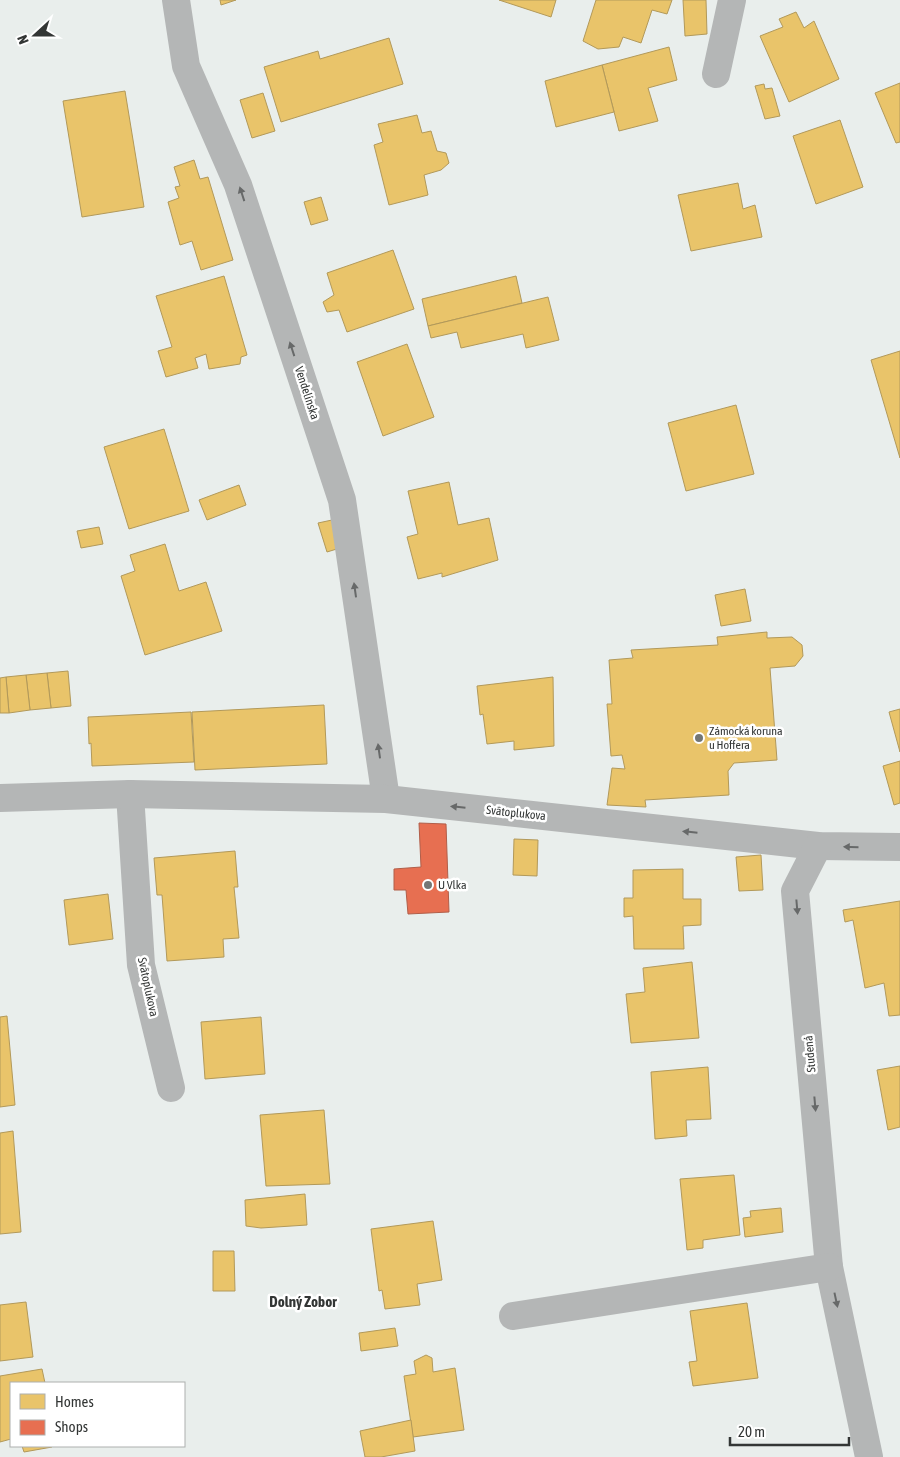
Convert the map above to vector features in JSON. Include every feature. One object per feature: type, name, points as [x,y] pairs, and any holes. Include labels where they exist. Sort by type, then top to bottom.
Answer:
[{"type":"street","name":"Vendelínska","points":[[176,0],[186,66],[238,185],[342,500],[386,799]]},
{"type":"street","points":[[716,74],[732,0]]},
{"type":"street","name":"Svätoplukova","points":[[130,794],[141,965],[171,1088]]},
{"type":"street","name":"Svätoplukova","points":[[0,798],[130,794],[386,799],[818,846],[900,847]]},
{"type":"street","name":"Studená","points":[[818,846],[795,891],[829,1267],[869,1457]]},
{"type":"street","points":[[513,1316],[829,1267]]},
{"type":"building: Homes","points":[[220,0],[236,0],[221,5]]},
{"type":"building: Homes","points":[[499,0],[556,0],[551,17]]},
{"type":"building: Homes","points":[[596,0],[672,0],[667,14],[652,10],[641,43],[623,37],[619,47],[598,49],[583,41]]},
{"type":"building: Homes","points":[[683,0],[706,0],[707,34],[685,36]]},
{"type":"building: Homes","points":[[796,12],[804,28],[814,21],[839,79],[789,102],[760,36],[783,27],[779,19]]},
{"type":"building: Homes","points":[[389,38],[403,84],[281,122],[264,67],[318,51],[320,59]]},
{"type":"building: Homes","points":[[669,47],[677,80],[648,88],[658,121],[619,131],[602,65]]},
{"type":"building: Homes","points":[[602,65],[614,112],[556,127],[545,81]]},
{"type":"building: Homes","points":[[900,83],[900,142],[896,143],[875,93]]},
{"type":"building: Homes","points":[[764,84],[765,89],[772,88],[780,116],[765,119],[755,86]]},
{"type":"building: Homes","points":[[125,91],[144,207],[82,217],[63,101]]},
{"type":"building: Homes","points":[[263,93],[275,131],[252,138],[240,100]]},
{"type":"building: Homes","points":[[417,115],[422,133],[431,131],[437,151],[446,153],[449,163],[441,170],[424,175],[428,195],[389,205],[374,145],[383,142],[378,124]]},
{"type":"building: Homes","points":[[840,120],[863,187],[816,204],[793,136]]},
{"type":"building: Homes","points":[[194,160],[200,179],[208,177],[233,260],[201,270],[192,241],[180,245],[168,202],[179,198],[175,187],[180,186],[174,167]]},
{"type":"building: Homes","points":[[738,183],[743,209],[755,205],[762,237],[691,251],[678,195]]},
{"type":"building: Homes","points":[[321,197],[328,220],[311,225],[304,202]]},
{"type":"building: Homes","points":[[393,250],[414,309],[347,332],[339,310],[327,312],[323,302],[334,295],[327,273]]},
{"type":"building: Homes","points":[[224,276],[247,355],[241,357],[240,364],[209,369],[206,354],[195,358],[198,368],[166,377],[158,351],[172,347],[156,296]]},
{"type":"building: Homes","points":[[516,276],[522,303],[428,326],[422,299]]},
{"type":"building: Homes","points":[[548,297],[559,340],[526,348],[523,334],[461,348],[457,332],[431,338],[428,326]]},
{"type":"building: Homes","points":[[407,344],[434,417],[383,436],[357,362]]},
{"type":"building: Homes","points":[[900,351],[900,458],[871,360]]},
{"type":"building: Homes","points":[[736,405],[754,474],[686,491],[668,423]]},
{"type":"building: Homes","points":[[164,429],[189,511],[129,529],[104,447]]},
{"type":"building: Homes","points":[[449,482],[458,525],[489,518],[498,560],[442,577],[442,573],[418,579],[407,537],[418,534],[408,491]]},
{"type":"building: Homes","points":[[239,485],[246,505],[207,520],[199,500]]},
{"type":"building: Homes","points":[[332,520],[340,548],[327,552],[318,523]]},
{"type":"building: Homes","points":[[99,527],[103,544],[81,548],[77,531]]},
{"type":"building: Homes","points":[[165,544],[179,591],[206,582],[222,631],[145,655],[121,576],[135,571],[130,555]]},
{"type":"building: Homes","points":[[745,589],[751,621],[721,626],[715,595]]},
{"type":"building: Homes","points":[[767,632],[767,638],[792,637],[802,645],[803,656],[795,666],[770,668],[777,760],[734,763],[728,771],[729,795],[645,800],[646,807],[607,805],[612,768],[625,769],[622,755],[611,756],[607,704],[612,704],[609,660],[633,658],[631,650],[718,645],[717,637]]},
{"type":"building: Homes","points":[[68,671],[71,706],[51,708],[47,673]]},
{"type":"building: Homes","points":[[47,673],[51,708],[30,710],[26,675]]},
{"type":"building: Homes","points":[[26,675],[30,710],[9,713],[6,677]]},
{"type":"building: Homes","points":[[6,677],[9,713],[0,713],[0,678]]},
{"type":"building: Homes","points":[[553,677],[554,746],[514,750],[514,741],[487,744],[483,714],[480,715],[477,686]]},
{"type":"building: Homes","points":[[324,705],[327,764],[195,770],[192,712]]},
{"type":"building: Homes","points":[[900,709],[900,752],[889,712]]},
{"type":"building: Homes","points":[[191,712],[194,762],[92,766],[88,717]]},
{"type":"building: Homes","points":[[900,761],[900,803],[894,805],[883,766]]},
{"type":"building: Homes","points":[[514,839],[538,840],[537,876],[513,875]]},
{"type":"building: Homes","points":[[235,851],[238,887],[234,887],[239,938],[223,939],[224,957],[167,961],[162,895],[157,895],[154,858]]},
{"type":"building: Homes","points":[[761,855],[763,890],[739,891],[736,857]]},
{"type":"building: Homes","points":[[683,869],[683,899],[701,899],[701,925],[683,926],[684,949],[634,949],[633,916],[624,917],[624,898],[633,898],[633,870]]},
{"type":"building: Homes","points":[[108,894],[113,939],[69,945],[64,900]]},
{"type":"building: Homes","points":[[900,901],[900,1015],[889,1016],[884,983],[865,988],[853,920],[845,922],[843,910]]},
{"type":"building: Homes","points":[[692,962],[699,1038],[631,1043],[626,994],[645,992],[643,968]]},
{"type":"building: Homes","points":[[7,1016],[15,1105],[0,1107],[0,1017]]},
{"type":"building: Homes","points":[[261,1017],[265,1074],[205,1079],[201,1022]]},
{"type":"building: Homes","points":[[900,1066],[900,1127],[888,1130],[877,1070]]},
{"type":"building: Homes","points":[[708,1067],[711,1119],[686,1120],[687,1136],[655,1139],[651,1072]]},
{"type":"building: Homes","points":[[324,1110],[330,1184],[266,1186],[260,1115]]},
{"type":"building: Homes","points":[[13,1131],[21,1232],[0,1234],[0,1133]]},
{"type":"building: Homes","points":[[734,1175],[740,1235],[703,1240],[703,1248],[687,1250],[680,1179]]},
{"type":"building: Homes","points":[[305,1194],[307,1225],[261,1228],[246,1226],[245,1200]]},
{"type":"building: Homes","points":[[781,1208],[783,1232],[745,1237],[743,1218],[751,1217],[750,1211]]},
{"type":"building: Homes","points":[[433,1221],[442,1280],[417,1284],[420,1305],[385,1309],[382,1290],[379,1291],[371,1229]]},
{"type":"building: Homes","points":[[213,1251],[234,1251],[235,1291],[213,1291]]},
{"type":"building: Homes","points":[[26,1302],[33,1357],[0,1361],[0,1305]]},
{"type":"building: Homes","points":[[747,1303],[758,1378],[693,1386],[689,1362],[697,1361],[690,1311]]},
{"type":"building: Homes","points":[[395,1328],[398,1346],[361,1351],[359,1333]]},
{"type":"building: Homes","points":[[426,1355],[432,1358],[433,1372],[455,1368],[464,1430],[413,1437],[404,1376],[416,1374],[414,1361]]},
{"type":"building: Homes","points":[[42,1369],[45,1382],[10,1382],[10,1439],[0,1442],[0,1376]]},
{"type":"building: Homes","points":[[411,1420],[415,1451],[381,1457],[365,1457],[360,1431]]},
{"type":"building: Homes","points":[[22,1447],[52,1447],[24,1452]]},
{"type":"building: Shops","points":[[419,823],[446,824],[449,912],[408,914],[406,890],[394,890],[394,869],[421,867]]},
{"type":"place","name":"Zámocká koruna u Hoffera","points":[[699,738]]},
{"type":"place","name":"U Vlka","points":[[428,885]]},
{"type":"district","name":"Dolný Zobor","points":[[303,1302]]}]
